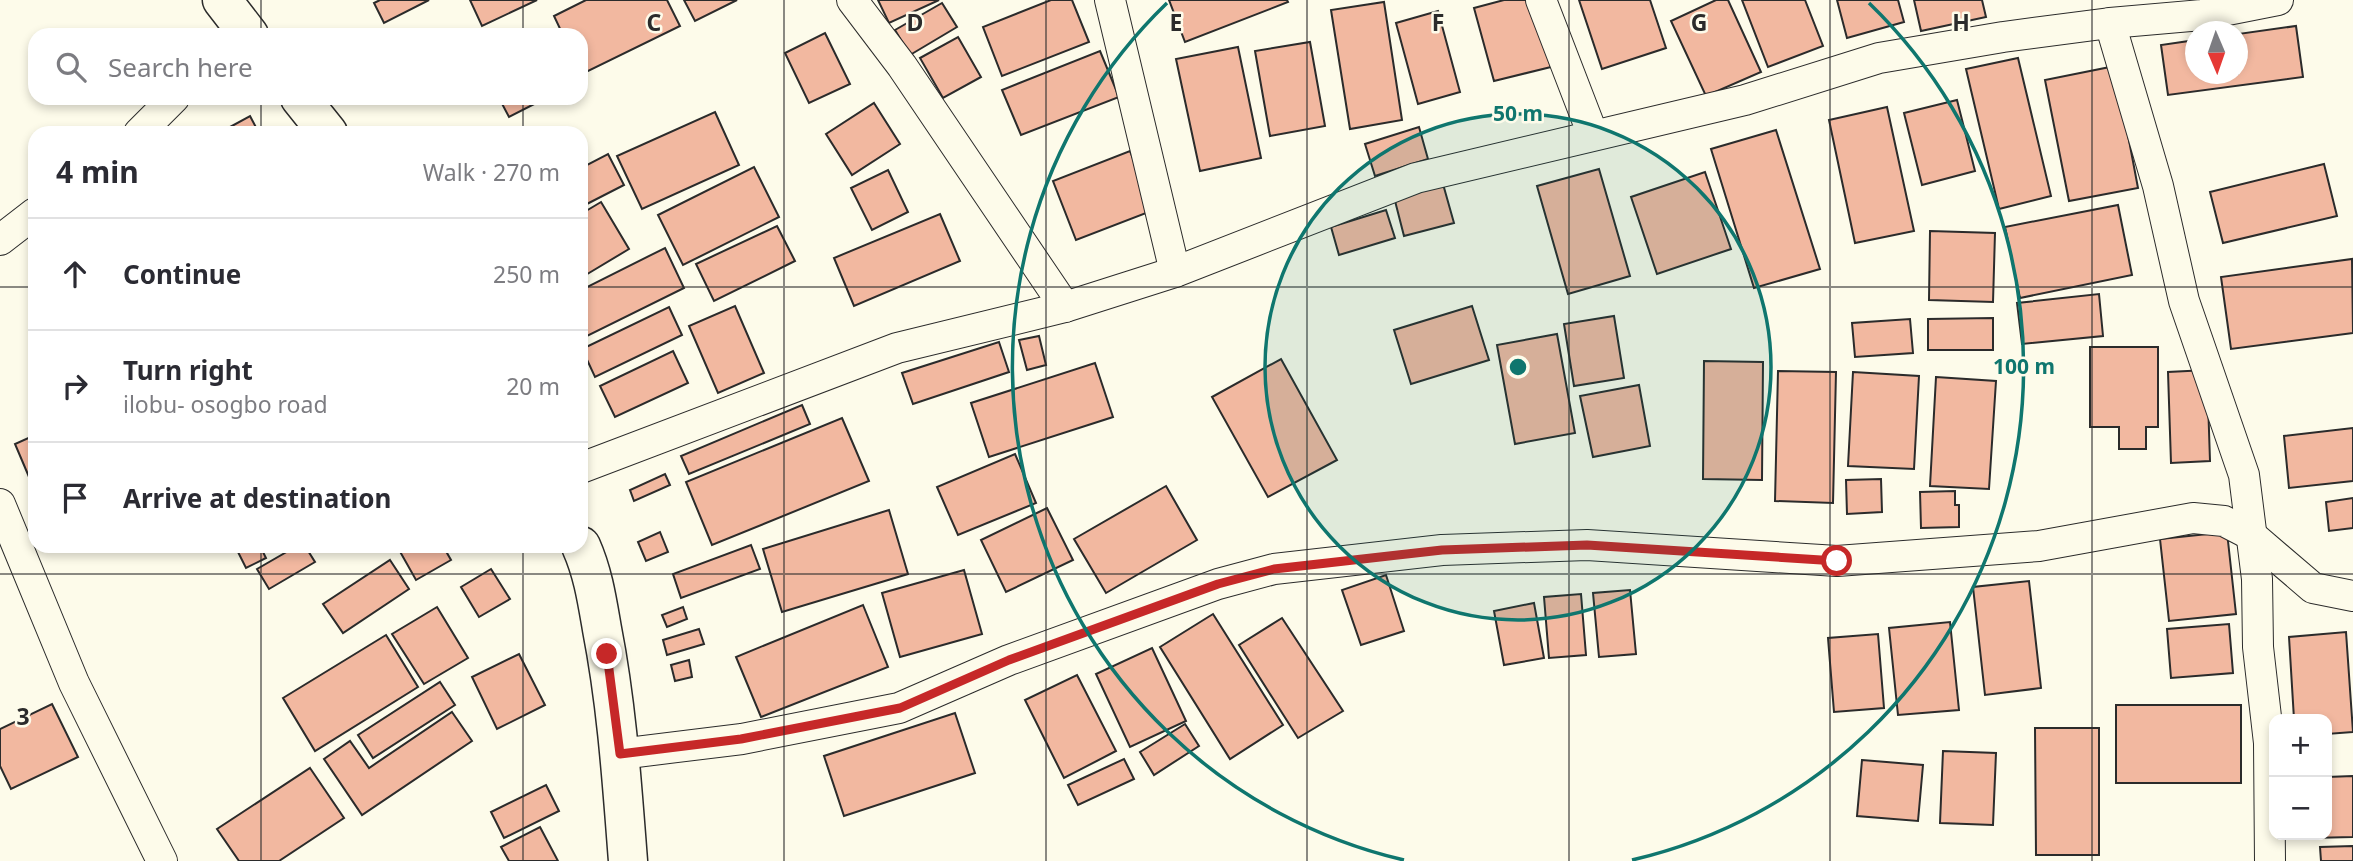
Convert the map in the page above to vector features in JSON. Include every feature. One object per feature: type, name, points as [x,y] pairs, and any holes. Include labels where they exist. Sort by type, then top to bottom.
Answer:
[{"type":"main road","points":[[306,105],[322,126]]},
{"type":"main road","points":[[583,553],[591,569],[607,654],[620,754],[627,860]]},
{"type":"street","points":[[852,0],[902,66],[1065,307]]},
{"type":"street","points":[[1110,0],[1175,272]]},
{"type":"street","points":[[1541,0],[1592,135]]},
{"type":"street","points":[[588,465],[897,348],[1065,307],[1175,272],[1416,178],[1745,100],[1880,58],[2003,37],[2110,23],[2202,15],[2278,0]]},
{"type":"street","points":[[2110,23],[2158,186],[2184,301],[2244,475],[2257,579],[2258,647],[2269,743],[2270,861]]},
{"type":"street","points":[[146,126],[167,105]]},
{"type":"street","points":[[0,240],[28,218]]},
{"type":"street","points":[[0,505],[74,683],[162,861]]},
{"type":"street","points":[[620,754],[741,739],[900,708],[1009,660],[1218,584],[1274,569],[1442,550],[1587,545],[1837,561],[2039,546],[2193,518],[2224,521],[2251,535],[2313,588],[2353,596]]},
{"type":"building","points":[[380,0],[429,0],[384,23],[374,3]]},
{"type":"building","points":[[470,0],[537,0],[482,26]]},
{"type":"building","points":[[586,0],[667,0],[680,26],[588,71],[588,28],[560,28],[554,16]]},
{"type":"building","points":[[684,0],[737,0],[695,21]]},
{"type":"building","points":[[878,0],[939,0],[889,23]]},
{"type":"building","points":[[1051,0],[1072,0],[1089,42],[1002,76],[983,27]]},
{"type":"building","points":[[1169,0],[1287,0],[1288,2],[1185,42]]},
{"type":"building","points":[[1504,0],[1533,0],[1551,67],[1494,81],[1474,8]]},
{"type":"building","points":[[1579,0],[1650,0],[1666,48],[1602,69]]},
{"type":"building","points":[[1716,0],[1728,0],[1761,72],[1706,96],[1671,21]]},
{"type":"building","points":[[1742,0],[1805,0],[1823,46],[1768,67]]},
{"type":"building","points":[[1837,0],[1898,0],[1904,22],[1847,38]]},
{"type":"building","points":[[1914,0],[1982,0],[1986,17],[1921,31]]},
{"type":"building","points":[[1384,2],[1402,120],[1350,129],[1331,10]]},
{"type":"building","points":[[942,3],[957,27],[910,55],[895,30]]},
{"type":"building","points":[[1438,11],[1460,92],[1418,104],[1396,23]]},
{"type":"building","points":[[2296,26],[2303,77],[2168,95],[2161,45],[2185,42],[2185,84],[2248,84],[2248,33]]},
{"type":"building","points":[[825,33],[850,84],[809,103],[785,53]]},
{"type":"building","points":[[958,37],[981,77],[943,98],[920,58]]},
{"type":"building","points":[[1310,42],[1325,126],[1270,136],[1255,51]]},
{"type":"building","points":[[1238,47],[1261,158],[1200,171],[1176,59]]},
{"type":"building","points":[[1100,51],[1119,97],[1021,135],[1002,90]]},
{"type":"building","points":[[2018,58],[2051,196],[1999,209],[1966,69]]},
{"type":"building","points":[[2115,66],[2138,188],[2069,201],[2045,80]]},
{"type":"building","points":[[1957,100],[1975,171],[1922,185],[1904,113]]},
{"type":"building","points":[[874,103],[900,144],[852,175],[826,134]]},
{"type":"building","points":[[503,105],[532,105],[509,117]]},
{"type":"building","points":[[1887,107],[1914,231],[1855,243],[1829,120]]},
{"type":"building","points":[[715,112],[739,165],[642,209],[617,156]]},
{"type":"building","points":[[250,116],[255,126],[232,126]]},
{"type":"building","points":[[1419,127],[1428,159],[1375,176],[1365,144]]},
{"type":"building","points":[[1776,130],[1820,269],[1754,288],[1711,149]]},
{"type":"building","points":[[1130,151],[1154,210],[1076,240],[1053,181]]},
{"type":"building","points":[[608,154],[624,185],[588,203],[588,164]]},
{"type":"building","points":[[2324,164],[2337,216],[2223,243],[2210,192]]},
{"type":"building","points":[[754,167],[779,217],[683,265],[658,215]]},
{"type":"building","points":[[1599,169],[1630,276],[1568,294],[1537,186]]},
{"type":"building","points":[[888,170],[908,212],[872,230],[851,188]]},
{"type":"building","points":[[1705,172],[1731,249],[1657,274],[1631,197]]},
{"type":"building","points":[[1443,184],[1454,223],[1404,236],[1394,197]]},
{"type":"building","points":[[601,202],[629,249],[588,274],[588,210]]},
{"type":"building","points":[[2118,205],[2132,275],[2020,298],[2005,227]]},
{"type":"building","points":[[1386,210],[1395,238],[1339,255],[1331,227]]},
{"type":"building","points":[[940,214],[960,261],[854,306],[834,258]]},
{"type":"building","points":[[777,226],[795,261],[714,301],[696,264]]},
{"type":"building","points":[[1930,231],[1995,233],[1993,302],[1929,300]]},
{"type":"building","points":[[665,248],[684,288],[588,336],[588,286]]},
{"type":"building","points":[[2352,259],[2353,333],[2231,349],[2221,277]]},
{"type":"building","points":[[2099,294],[2103,336],[2022,344],[2017,303]]},
{"type":"building","points":[[735,306],[764,373],[718,393],[689,326]]},
{"type":"building","points":[[1472,306],[1489,360],[1411,384],[1394,330]]},
{"type":"building","points":[[669,307],[682,335],[595,377],[588,362],[588,346]]},
{"type":"building","points":[[1614,316],[1624,378],[1574,386],[1564,324]]},
{"type":"building","points":[[1993,318],[1993,350],[1928,350],[1928,319]]},
{"type":"building","points":[[1910,319],[1913,353],[1855,357],[1852,323]]},
{"type":"building","points":[[1557,334],[1575,433],[1515,444],[1497,345]]},
{"type":"building","points":[[1039,336],[1046,365],[1027,370],[1019,340]]},
{"type":"building","points":[[999,342],[1009,372],[913,404],[902,373]]},
{"type":"building","points":[[2090,347],[2158,347],[2158,427],[2146,427],[2146,449],[2119,449],[2119,427],[2090,427]]},
{"type":"building","points":[[673,351],[688,383],[615,417],[600,386]]},
{"type":"building","points":[[1281,359],[1337,460],[1268,497],[1212,397]]},
{"type":"building","points":[[1704,361],[1763,362],[1762,480],[1703,479]]},
{"type":"building","points":[[1095,363],[1113,417],[989,457],[971,403]]},
{"type":"building","points":[[2207,370],[2210,461],[2171,463],[2168,372]]},
{"type":"building","points":[[1778,371],[1836,372],[1833,503],[1775,501]]},
{"type":"building","points":[[1853,372],[1919,376],[1914,469],[1848,466]]},
{"type":"building","points":[[1936,377],[1996,381],[1989,489],[1930,486]]},
{"type":"building","points":[[1639,385],[1650,446],[1593,457],[1580,396]]},
{"type":"building","points":[[802,405],[810,424],[689,474],[681,456]]},
{"type":"building","points":[[842,418],[869,481],[712,545],[686,482]]},
{"type":"building","points":[[2353,428],[2353,481],[2289,488],[2284,436]]},
{"type":"building","points":[[28,438],[28,475],[15,444]]},
{"type":"building","points":[[1015,454],[1036,503],[958,535],[937,487]]},
{"type":"building","points":[[665,474],[670,485],[634,501],[630,490]]},
{"type":"building","points":[[1881,479],[1882,512],[1847,514],[1846,480]]},
{"type":"building","points":[[1166,486],[1197,540],[1106,593],[1074,539]]},
{"type":"building","points":[[1955,491],[1955,505],[1959,505],[1959,527],[1921,528],[1920,492]]},
{"type":"building","points":[[2353,498],[2353,528],[2329,531],[2326,502]]},
{"type":"building","points":[[1047,508],[1073,560],[1006,592],[981,540]]},
{"type":"building","points":[[889,510],[908,574],[782,612],[763,549]]},
{"type":"building","points":[[660,532],[668,552],[646,561],[638,542]]},
{"type":"building","points":[[2227,532],[2236,614],[2169,621],[2160,539]]},
{"type":"building","points":[[751,545],[760,569],[681,598],[673,574]]},
{"type":"building","points":[[238,553],[264,553],[266,558],[246,568]]},
{"type":"building","points":[[285,553],[309,553],[315,562],[269,589],[257,569]]},
{"type":"building","points":[[401,553],[447,553],[451,560],[416,580]]},
{"type":"building","points":[[390,560],[409,589],[343,633],[323,604]]},
{"type":"building","points":[[491,569],[510,599],[479,617],[461,587]]},
{"type":"building","points":[[964,570],[982,634],[900,657],[882,593]]},
{"type":"building","points":[[1386,575],[1404,631],[1361,645],[1342,590]]},
{"type":"building","points":[[2029,581],[2041,688],[1985,695],[1973,587]]},
{"type":"building","points":[[1630,590],[1636,654],[1599,657],[1593,593]]},
{"type":"building","points":[[1581,594],[1586,655],[1549,658],[1544,597]]},
{"type":"building","points":[[1534,603],[1544,658],[1504,665],[1494,611]]},
{"type":"building","points":[[863,605],[888,667],[761,717],[736,657]]},
{"type":"building","points":[[437,607],[468,658],[424,684],[392,634]]},
{"type":"building","points":[[683,607],[687,619],[667,627],[662,615]]},
{"type":"building","points":[[1213,614],[1283,725],[1230,759],[1160,647]]},
{"type":"building","points":[[1282,618],[1343,711],[1298,738],[1239,645]]},
{"type":"building","points":[[1950,622],[1959,710],[1898,715],[1889,628]]},
{"type":"building","points":[[2229,624],[2233,673],[2171,678],[2167,629]]},
{"type":"building","points":[[699,629],[704,644],[667,655],[663,640]]},
{"type":"building","points":[[2346,632],[2353,732],[2332,734],[2332,714],[2294,714],[2289,637]]},
{"type":"building","points":[[1878,634],[1884,708],[1834,712],[1828,638]]},
{"type":"building","points":[[386,635],[418,687],[315,751],[283,698]]},
{"type":"building","points":[[1152,648],[1186,721],[1130,747],[1096,674]]},
{"type":"building","points":[[519,654],[545,705],[497,729],[472,677]]},
{"type":"building","points":[[689,660],[692,677],[675,681],[671,665]]},
{"type":"building","points":[[1077,675],[1116,751],[1064,778],[1025,700]]},
{"type":"building","points":[[440,682],[455,705],[373,758],[358,735]]},
{"type":"building","points":[[52,704],[78,757],[11,789],[0,766],[0,729]]},
{"type":"building","points":[[2116,705],[2241,705],[2241,783],[2116,783]]},
{"type":"building","points":[[452,712],[472,741],[362,815],[324,759],[350,741],[369,768]]},
{"type":"building","points":[[955,713],[975,773],[844,816],[824,756]]},
{"type":"building","points":[[1185,724],[1199,746],[1154,775],[1140,752]]},
{"type":"building","points":[[2035,728],[2099,728],[2099,855],[2036,855]]},
{"type":"building","points":[[1943,751],[1996,753],[1993,825],[1940,823]]},
{"type":"building","points":[[1124,759],[1134,779],[1078,805],[1068,785]]},
{"type":"building","points":[[1862,760],[1923,765],[1918,821],[1857,816]]},
{"type":"building","points":[[310,768],[344,818],[279,861],[239,861],[217,829]]},
{"type":"building","points":[[2353,776],[2353,837],[2332,837],[2332,777]]},
{"type":"building","points":[[546,785],[559,811],[504,838],[491,812]]},
{"type":"building","points":[[540,827],[558,861],[509,861],[501,847]]},
{"type":"building","points":[[2353,846],[2353,861],[2321,861],[2320,847]]},
{"type":"route","points":[[607,654],[620,754],[741,739],[900,708],[1009,660],[1218,584],[1274,569],[1442,550],[1587,545],[1837,561]]}]
